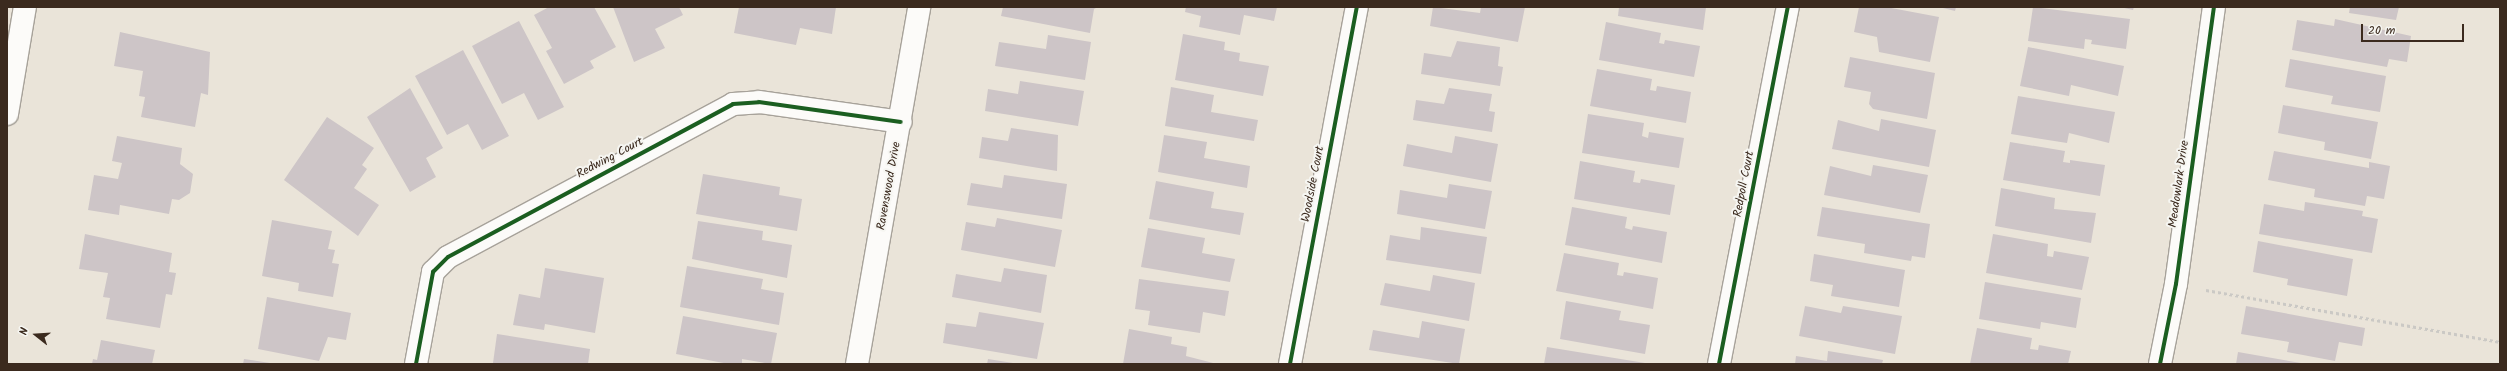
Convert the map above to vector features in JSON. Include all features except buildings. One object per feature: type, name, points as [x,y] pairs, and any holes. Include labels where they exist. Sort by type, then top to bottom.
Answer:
[{"type":"street","points":[[7,114],[25,7]]},
{"type":"street","name":"Ravenswood Drive","points":[[857,364],[901,122],[919,7]]},
{"type":"street","name":"Woodside Court","points":[[1290,364],[1357,7]]},
{"type":"street","name":"Redpoll Court","points":[[1719,364],[1788,7]]},
{"type":"street","name":"Meadowlark Drive","points":[[2160,364],[2176,284],[2214,7]]},
{"type":"street","name":"Redwing Court","points":[[416,364],[433,272],[448,257],[733,104],[759,102],[901,122]]},
{"type":"path","points":[[2176,284],[2500,342]]},
{"type":"cycle path","points":[[1290,364],[1357,7]]},
{"type":"cycle path","points":[[1719,364],[1788,7]]},
{"type":"cycle path","points":[[2160,364],[2176,284],[2214,7]]},
{"type":"cycle path","points":[[416,364],[433,272],[448,257],[733,104],[759,102],[901,122]]}]
